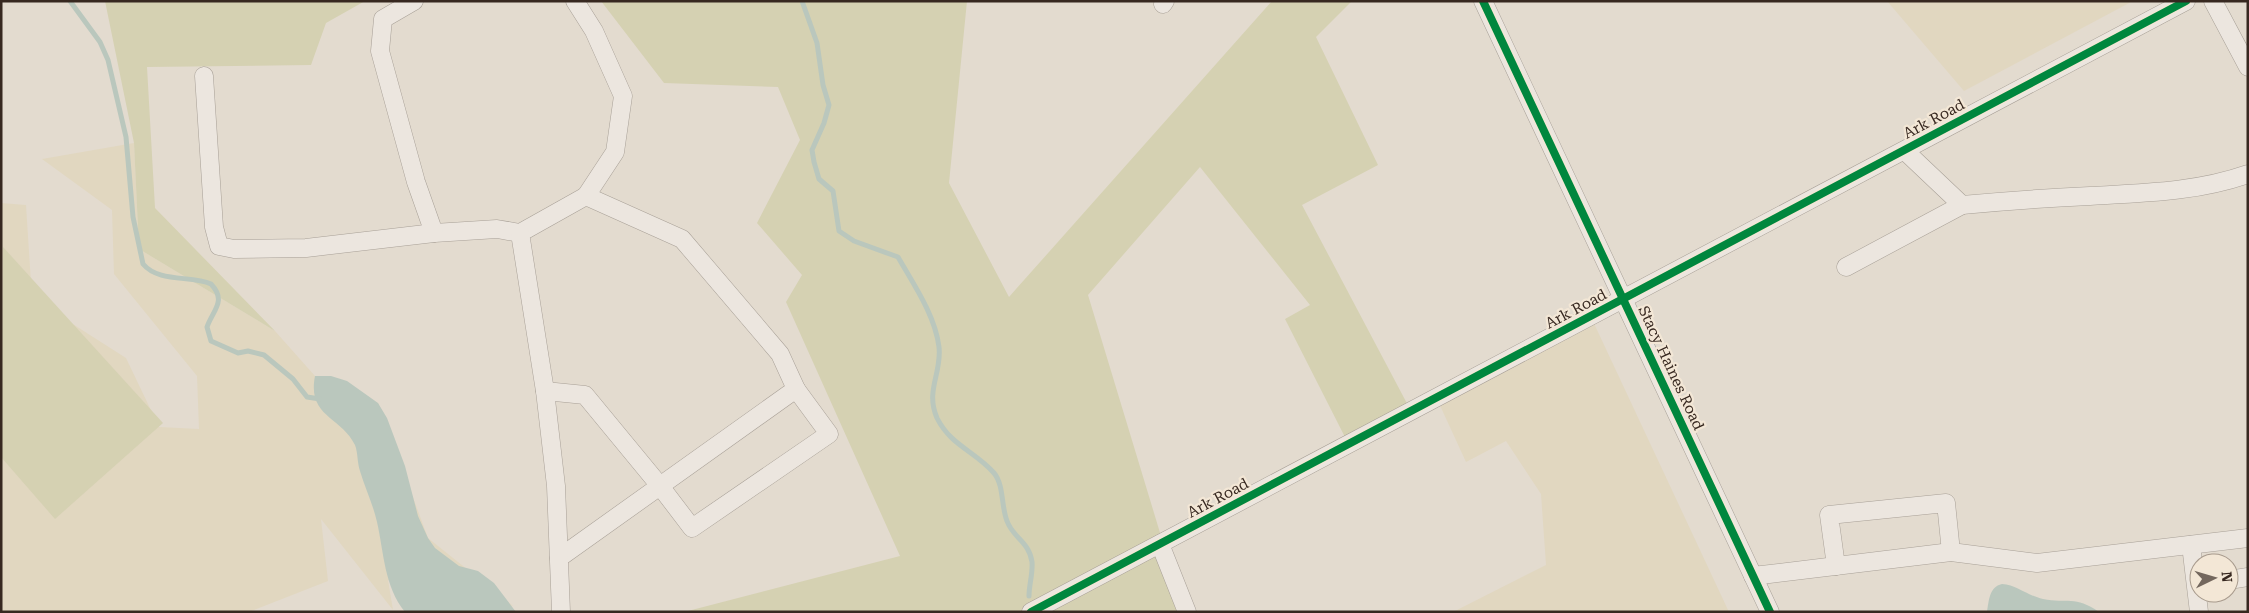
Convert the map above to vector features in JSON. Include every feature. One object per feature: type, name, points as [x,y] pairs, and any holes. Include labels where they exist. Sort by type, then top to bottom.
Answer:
[{"type":"street","points":[[414,1],[383,18],[380,51],[416,182],[434,233]]},
{"type":"street","points":[[204,76],[214,227],[219,246],[234,249],[306,248],[434,233],[497,229],[520,233],[586,196],[615,152],[623,96],[594,31],[575,1]]},
{"type":"street","name":"Stacy Haines Road","points":[[1482,1],[1770,612]]},
{"type":"street","name":"Ark Road","points":[[1031,612],[2186,1]]},
{"type":"street","points":[[2213,1],[2248,68]]},
{"type":"street","points":[[1904,150],[1962,205]]},
{"type":"street","points":[[1846,267],[1962,205],[2166,192],[2225,182],[2248,174]]},
{"type":"street","points":[[545,391],[585,395],[692,528],[829,434],[796,389],[780,354],[682,238],[586,196]]},
{"type":"street","points":[[520,233],[545,391],[556,486],[561,612]]},
{"type":"street","points":[[559,558],[796,389]]},
{"type":"street","points":[[1836,566],[1829,515],[1946,503],[1951,552]]},
{"type":"street","points":[[1753,576],[1951,552],[2037,563],[2248,538]]},
{"type":"street","points":[[1160,544],[1187,612]]},
{"type":"street","points":[[2191,545],[2192,553]]},
{"type":"shaded area","points":[[105,1],[365,1],[326,23],[311,65],[147,67],[155,208],[275,331],[139,249],[134,143]]},
{"type":"shaded area","points":[[601,1],[967,1],[949,183],[1009,297],[1272,1],[1352,1],[1316,37],[1378,165],[1302,205],[1411,411],[1349,445],[1285,319],[1310,305],[1200,167],[1088,295],[1184,612],[684,612],[900,556],[786,302],[802,275],[757,223],[800,140],[778,87],[664,83]]},
{"type":"shaded area","points":[[1887,1],[2133,1],[1964,91]]},
{"type":"shaded area","points":[[134,143],[139,249],[275,331],[315,376],[378,403],[428,538],[513,606],[388,580],[393,610],[321,519],[328,581],[249,612],[1,612],[1,203],[26,205],[32,298],[126,358],[159,427],[199,429],[197,376],[114,274],[112,210],[42,159]]},
{"type":"shaded area","points":[[3,247],[163,423],[55,519],[1,457]]},
{"type":"shaded area","points":[[1591,317],[1729,612],[1453,612],[1546,565],[1541,494],[1506,441],[1466,462],[1437,399]]},
{"type":"shaded area","points":[[315,376],[331,376],[347,381],[378,403],[387,418],[405,466],[418,516],[428,538],[435,548],[459,566],[478,571],[494,583],[516,612],[405,612],[398,602],[389,580],[377,522],[358,464],[355,445],[349,435],[320,408],[314,390]]},
{"type":"shaded area","points":[[2002,584],[2013,586],[2032,596],[2043,599],[2084,604],[2099,612],[1987,612],[1992,591]]},
{"type":"waterway","points":[[70,1],[100,42],[108,60],[126,137],[133,217],[143,264],[158,274],[211,284],[218,296],[217,306],[207,327],[211,341],[238,353],[248,351],[264,355],[293,379],[307,397],[320,399]]},
{"type":"waterway","points":[[802,1],[817,43],[823,85],[829,105],[824,123],[812,150],[819,179],[833,191],[839,231],[854,241],[898,257],[923,300],[933,323],[939,347],[933,391],[934,408],[937,418],[949,435],[987,465],[997,478],[1007,521],[1013,532],[1028,549],[1032,562],[1029,596]]},
{"type":"cycle path","points":[[1483,1],[1770,612]]},
{"type":"cycle path","points":[[1031,612],[2186,1]]}]
